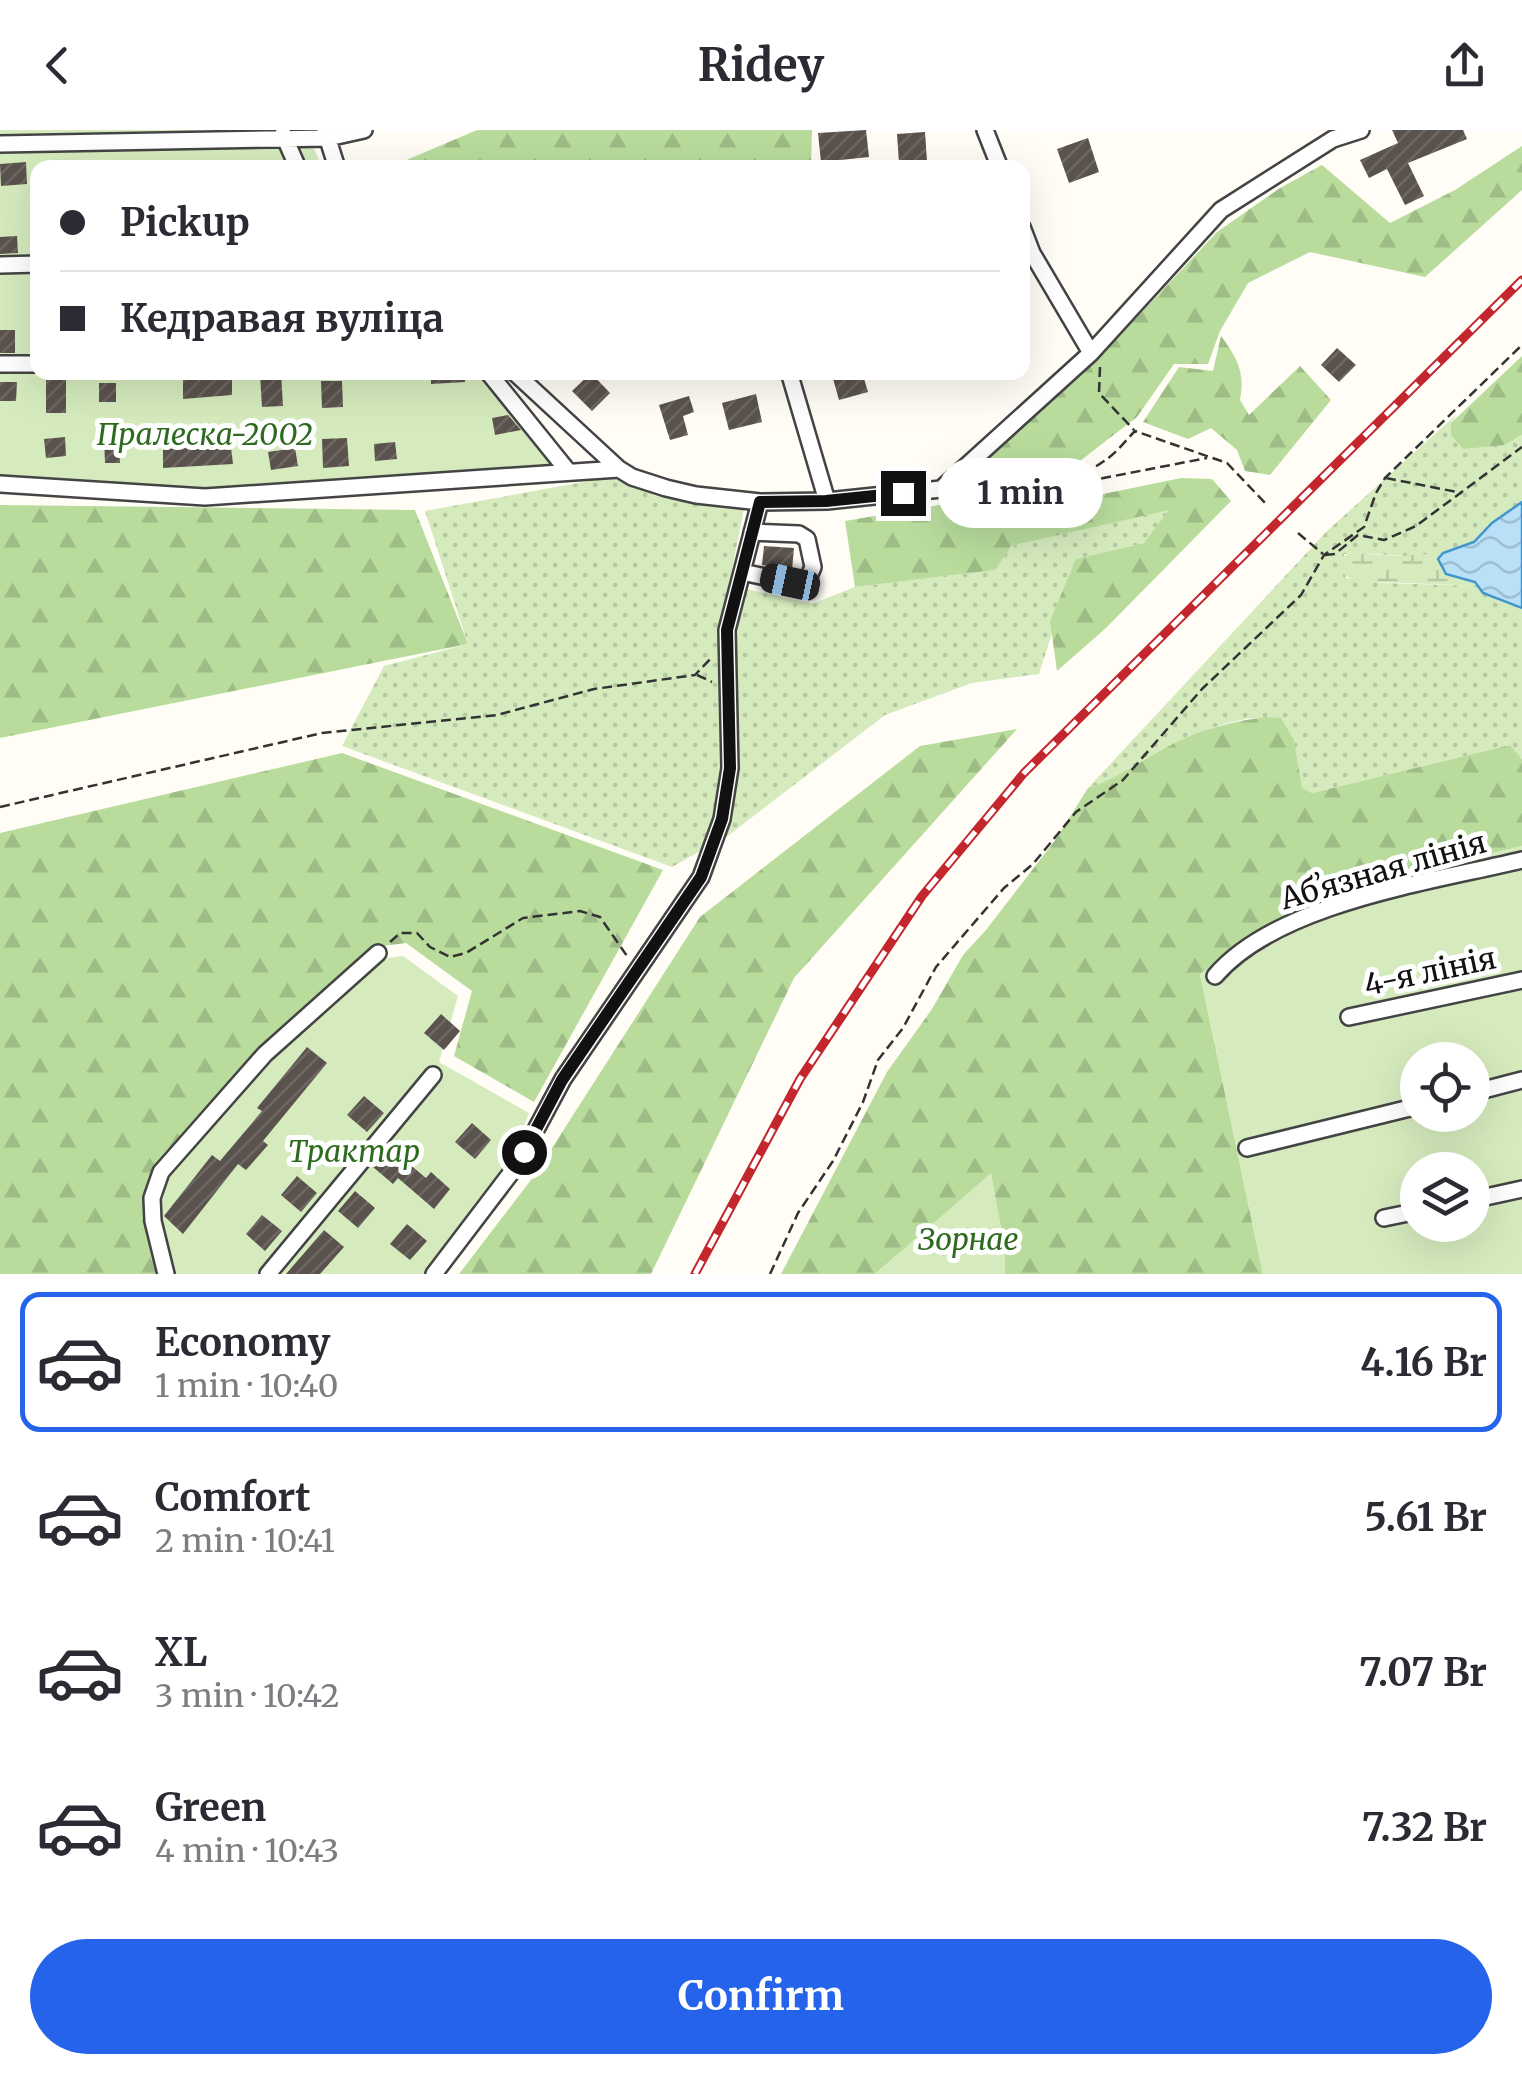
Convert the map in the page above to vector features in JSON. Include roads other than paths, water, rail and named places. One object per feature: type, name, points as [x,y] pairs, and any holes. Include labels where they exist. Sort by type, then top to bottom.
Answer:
[{"type":"street","points":[[0,144],[364,130]]},
{"type":"street","points":[[985,130],[997,160]]},
{"type":"street","points":[[523,380],[618,468],[632,477],[681,492],[760,502],[826,501],[941,489],[1091,353],[1221,210],[1330,135],[1361,130]]},
{"type":"street","points":[[326,134],[334,160]]},
{"type":"street","points":[[284,135],[295,160]]},
{"type":"street","points":[[1030,248],[1091,353]]},
{"type":"street","points":[[0,265],[30,264]]},
{"type":"street","points":[[0,364],[30,364]]},
{"type":"street","points":[[494,380],[567,470]]},
{"type":"street","points":[[791,380],[826,501]]},
{"type":"street","points":[[0,484],[205,497],[618,468]]},
{"type":"street","points":[[434,1274],[517,1165],[562,1080],[701,877],[722,819],[730,768],[727,630],[760,502]]},
{"type":"street","points":[[742,572],[790,582],[807,580],[813,567],[807,538],[800,534],[752,532]]},
{"type":"street","name":"Абʼязная лінія","points":[[1216,976],[1226,963],[1272,930],[1332,906],[1522,860]]},
{"type":"street","points":[[166,1274],[153,1221],[152,1198],[161,1172],[265,1054],[378,953]]},
{"type":"street","name":"4-я лінія","points":[[1349,1016],[1522,980]]},
{"type":"street","points":[[268,1274],[433,1075]]},
{"type":"street","points":[[1490,1088],[1522,1080]]},
{"type":"street","points":[[1247,1148],[1400,1110]]},
{"type":"street","points":[[1490,1196],[1522,1189]]},
{"type":"street","points":[[1384,1218],[1400,1215]]},
{"type":"water","points":[[1522,502],[1522,608],[1483,593],[1475,582],[1446,574],[1438,559],[1443,553],[1474,542],[1492,523]]},
{"type":"railway","points":[[695,1274],[800,1079],[922,896],[1024,773],[1522,280]]},
{"type":"park label","name":"Пралеска-2002","points":[[205,434]]},
{"type":"park label","name":"Трактар","points":[[354,1151]]},
{"type":"park label","name":"Зорнае","points":[[968,1239]]}]
